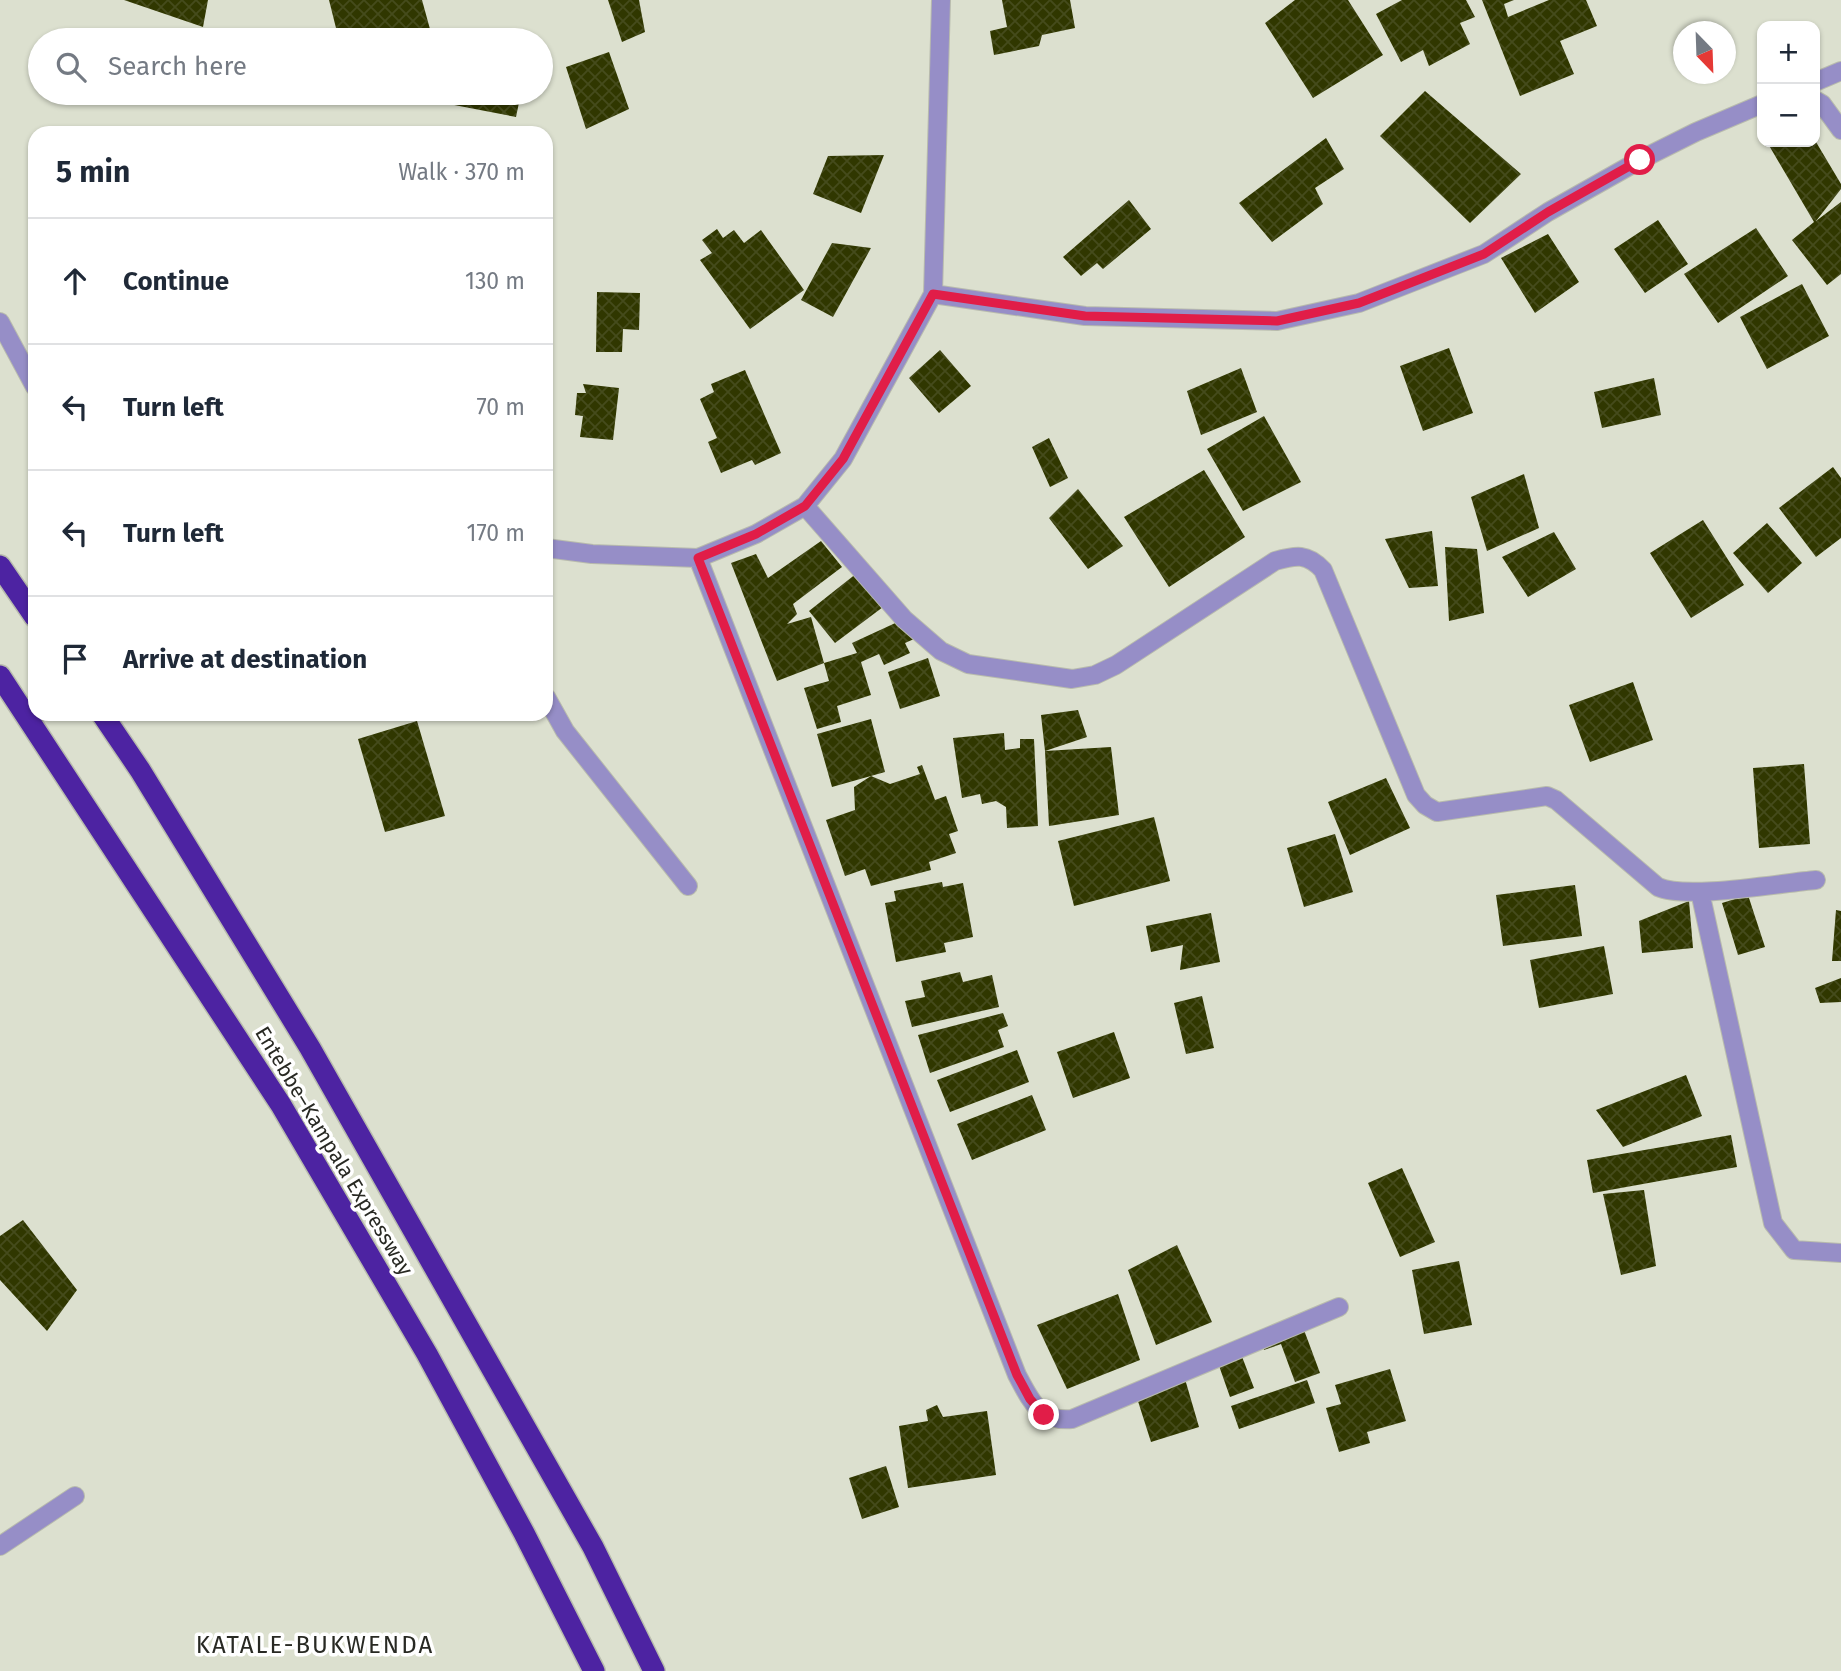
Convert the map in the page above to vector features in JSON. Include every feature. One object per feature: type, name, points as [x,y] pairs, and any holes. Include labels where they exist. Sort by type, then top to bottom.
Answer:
[{"type":"highway","points":[[0,566],[28,607]]},
{"type":"highway","name":"Entebbe–Kampala Expressway","points":[[0,676],[28,719]]},
{"type":"highway","name":"Entebbe–Kampala Expressway","points":[[29,721],[281,1105],[433,1366],[594,1671]]},
{"type":"highway","name":"Entebbe–Kampala Expressway","points":[[107,721],[140,770],[310,1048],[593,1547],[654,1671]]},
{"type":"street","points":[[553,549],[592,554],[698,558],[756,534],[805,506],[843,459],[933,294],[941,0]]},
{"type":"street","points":[[1820,80],[1841,71]]},
{"type":"street","points":[[1820,103],[1841,130]]},
{"type":"street","points":[[933,294],[1085,316],[1277,321],[1359,303],[1484,254],[1548,212],[1640,160],[1757,106]]},
{"type":"street","points":[[0,322],[28,374]]},
{"type":"street","points":[[805,506],[904,618],[941,651],[968,664],[1072,679],[1095,675],[1116,665],[1275,561],[1294,556],[1313,559],[1323,570],[1416,795],[1425,805],[1437,812],[1547,796],[1556,800],[1658,887],[1670,892],[1700,892],[1816,880]]},
{"type":"street","points":[[698,558],[1017,1375],[1030,1399],[1044,1415],[1058,1420],[1072,1419],[1339,1307]]},
{"type":"street","points":[[553,710],[565,731],[688,886]]},
{"type":"street","points":[[1700,892],[1773,1223],[1794,1251],[1841,1253]]},
{"type":"street","points":[[0,1546],[75,1496]]},
{"type":"building","points":[[124,0],[208,0],[203,27]]},
{"type":"building","points":[[329,0],[422,0],[430,28],[336,28]]},
{"type":"building","points":[[608,0],[639,0],[645,32],[622,42]]},
{"type":"building","points":[[1002,0],[1070,0],[1075,28],[1042,35],[1039,46],[994,55],[990,31],[1007,27]]},
{"type":"building","points":[[1295,0],[1348,0],[1383,55],[1313,98],[1265,23]]},
{"type":"building","points":[[1402,0],[1466,0],[1475,17],[1460,23],[1470,44],[1429,66],[1423,50],[1401,62],[1376,14]]},
{"type":"building","points":[[1482,0],[1514,0],[1504,4],[1508,17],[1549,0],[1586,0],[1597,26],[1560,41],[1574,74],[1520,96]]},
{"type":"building","points":[[609,52],[629,109],[586,129],[566,67]]},
{"type":"building","points":[[1425,91],[1521,174],[1470,223],[1380,136]]},
{"type":"building","points":[[454,105],[518,105],[516,117]]},
{"type":"building","points":[[1326,138],[1344,169],[1315,188],[1323,204],[1272,242],[1239,203]]},
{"type":"building","points":[[1770,147],[1819,147],[1841,184],[1841,189],[1816,221],[1841,202],[1841,274],[1827,285],[1792,240],[1814,222]]},
{"type":"building","points":[[884,155],[861,213],[813,194],[828,156]]},
{"type":"building","points":[[1129,200],[1151,229],[1103,269],[1097,263],[1081,276],[1063,257]]},
{"type":"building","points":[[1658,220],[1688,264],[1645,293],[1614,249]]},
{"type":"building","points":[[1756,228],[1788,276],[1718,323],[1684,274]]},
{"type":"building","points":[[717,229],[723,238],[734,230],[744,243],[761,230],[804,290],[750,329],[700,260],[712,253],[702,240]]},
{"type":"building","points":[[1548,234],[1579,282],[1535,313],[1501,258]]},
{"type":"building","points":[[832,243],[871,248],[833,317],[801,300]]},
{"type":"building","points":[[1802,284],[1829,336],[1767,369],[1740,317]]},
{"type":"building","points":[[597,292],[640,293],[639,330],[623,329],[622,352],[596,352]]},
{"type":"building","points":[[1449,348],[1473,413],[1423,431],[1400,366]]},
{"type":"building","points":[[940,350],[971,386],[939,413],[909,378]]},
{"type":"building","points":[[1241,368],[1257,412],[1201,435],[1187,391]]},
{"type":"building","points":[[745,370],[781,453],[755,465],[752,460],[721,473],[708,442],[717,438],[700,399],[714,392],[711,384]]},
{"type":"building","points":[[1654,378],[1661,415],[1602,428],[1594,392]]},
{"type":"building","points":[[583,384],[619,388],[613,440],[580,437],[583,416],[575,415],[577,393],[586,393]]},
{"type":"building","points":[[1264,416],[1301,482],[1243,511],[1207,449]]},
{"type":"building","points":[[1049,438],[1068,478],[1050,487],[1032,447]]},
{"type":"building","points":[[1833,467],[1841,478],[1841,538],[1816,557],[1779,508]]},
{"type":"building","points":[[1204,470],[1245,537],[1169,587],[1124,517]]},
{"type":"building","points":[[1524,474],[1539,528],[1487,551],[1471,497]]},
{"type":"building","points":[[1078,489],[1123,546],[1088,569],[1049,518]]},
{"type":"building","points":[[1703,520],[1744,585],[1691,618],[1650,553]]},
{"type":"building","points":[[1767,523],[1802,563],[1768,593],[1733,553]]},
{"type":"building","points":[[1432,531],[1438,586],[1409,588],[1385,539]]},
{"type":"building","points":[[1554,532],[1576,569],[1528,597],[1502,557]]},
{"type":"building","points":[[821,541],[842,567],[793,604],[797,614],[787,624],[811,617],[824,663],[777,681],[731,563],[756,554],[768,578]]},
{"type":"building","points":[[1445,547],[1477,549],[1484,613],[1449,621]]},
{"type":"building","points":[[857,573],[883,607],[835,643],[809,611]]},
{"type":"building","points":[[904,619],[914,639],[905,643],[910,653],[884,665],[879,654],[861,662],[871,695],[837,706],[841,722],[817,729],[804,688],[829,681],[824,663],[857,653],[852,643]]},
{"type":"building","points":[[928,658],[940,696],[900,709],[888,672]]},
{"type":"building","points":[[1633,682],[1653,740],[1590,762],[1569,705]]},
{"type":"building","points":[[1078,710],[1087,737],[1045,751],[1041,715]]},
{"type":"building","points":[[871,719],[885,772],[832,787],[817,734]]},
{"type":"building","points":[[417,721],[445,816],[385,832],[358,739]]},
{"type":"building","points":[[1004,733],[1005,750],[1020,748],[1020,739],[1034,739],[1038,826],[1007,828],[1006,807],[996,801],[982,804],[980,794],[962,798],[953,738]]},
{"type":"building","points":[[1111,747],[1119,815],[1049,826],[1045,751]]},
{"type":"building","points":[[1804,764],[1810,844],[1759,848],[1753,768]]},
{"type":"building","points":[[922,765],[935,800],[946,796],[958,831],[949,834],[956,853],[929,862],[931,870],[871,886],[865,869],[845,876],[826,820],[855,810],[854,787],[871,776],[890,784],[920,774],[917,767]]},
{"type":"building","points":[[1386,778],[1410,828],[1350,855],[1328,802]]},
{"type":"building","points":[[1154,817],[1170,881],[1074,906],[1058,841]]},
{"type":"building","points":[[1335,834],[1353,892],[1304,907],[1287,848]]},
{"type":"building","points":[[942,882],[943,887],[963,883],[973,937],[944,943],[946,952],[896,962],[885,903],[896,901],[894,891]]},
{"type":"building","points":[[1575,885],[1582,936],[1503,946],[1496,895]]},
{"type":"building","points":[[1748,895],[1765,947],[1738,955],[1722,903]]},
{"type":"building","points":[[1689,901],[1693,948],[1642,953],[1639,921]]},
{"type":"building","points":[[1836,910],[1841,911],[1841,961],[1832,961]]},
{"type":"building","points":[[1211,913],[1220,962],[1180,970],[1183,945],[1151,952],[1146,926]]},
{"type":"building","points":[[1604,946],[1613,994],[1539,1008],[1530,960]]},
{"type":"building","points":[[960,972],[963,982],[992,975],[999,1007],[912,1027],[905,1001],[925,997],[921,981]]},
{"type":"building","points":[[1841,978],[1841,1002],[1820,1003],[1815,988]]},
{"type":"building","points":[[1202,996],[1214,1048],[1186,1054],[1174,1003]]},
{"type":"building","points":[[1003,1013],[1008,1026],[998,1030],[1004,1047],[930,1073],[918,1035]]},
{"type":"building","points":[[1114,1032],[1130,1078],[1073,1098],[1057,1052]]},
{"type":"building","points":[[1017,1050],[1029,1082],[950,1112],[937,1080]]},
{"type":"building","points":[[1686,1075],[1702,1116],[1623,1147],[1596,1110]]},
{"type":"building","points":[[1032,1095],[1046,1130],[972,1160],[957,1124]]},
{"type":"building","points":[[1731,1135],[1737,1167],[1593,1193],[1587,1160]]},
{"type":"building","points":[[1402,1168],[1435,1242],[1400,1257],[1368,1183]]},
{"type":"building","points":[[1644,1190],[1656,1266],[1621,1275],[1603,1194]]},
{"type":"building","points":[[23,1220],[77,1290],[47,1331],[0,1280],[0,1236]]},
{"type":"building","points":[[1177,1245],[1212,1322],[1156,1345],[1128,1270]]},
{"type":"building","points":[[1459,1261],[1472,1325],[1424,1334],[1412,1270]]},
{"type":"building","points":[[1118,1294],[1140,1360],[1067,1389],[1037,1325]]},
{"type":"building","points":[[1304,1330],[1320,1373],[1295,1382],[1281,1344],[1264,1350],[1263,1345]]},
{"type":"building","points":[[1241,1354],[1254,1388],[1230,1397],[1218,1363]]},
{"type":"building","points":[[1390,1369],[1406,1421],[1367,1432],[1370,1443],[1339,1452],[1326,1408],[1341,1404],[1335,1385]]},
{"type":"building","points":[[1185,1379],[1199,1427],[1151,1442],[1136,1395]]},
{"type":"building","points":[[1307,1380],[1315,1403],[1239,1429],[1231,1406]]},
{"type":"building","points":[[937,1405],[943,1417],[987,1411],[996,1475],[908,1488],[899,1426],[928,1421],[926,1410]]},
{"type":"building","points":[[886,1466],[899,1507],[862,1519],[849,1478]]},
{"type":"district","name":"KATALE-BUKWENDA","points":[[315,1645]]},
{"type":"route","points":[[1044,1415],[1030,1399],[1017,1375],[698,558],[756,534],[805,506],[843,459],[933,294],[1085,316],[1277,321],[1359,303],[1484,254],[1548,212],[1640,160]]}]
